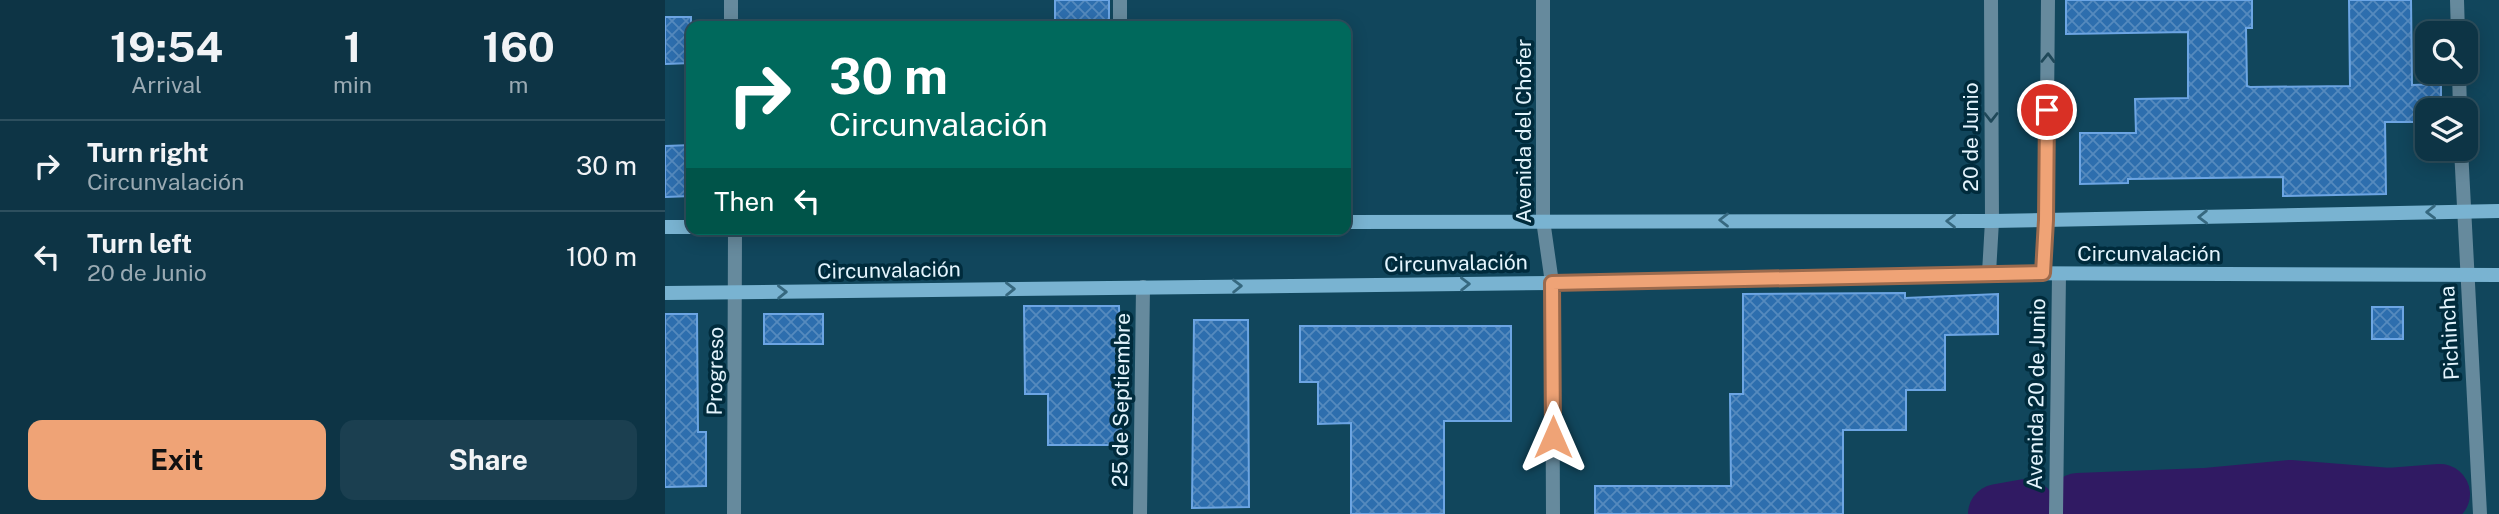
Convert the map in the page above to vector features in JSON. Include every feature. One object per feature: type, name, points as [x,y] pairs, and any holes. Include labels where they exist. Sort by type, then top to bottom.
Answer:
[{"type":"main road","name":"Circunvalación","points":[[1351,222],[1992,221],[2499,211]]},
{"type":"main road","points":[[665,227],[686,227]]},
{"type":"main road","name":"Circunvalación","points":[[665,293],[1552,283],[1989,273],[2499,275]]},
{"type":"street","points":[[731,0],[731,21]]},
{"type":"street","points":[[1120,0],[1120,21]]},
{"type":"street","name":"Avenida del Chofer","points":[[1543,0],[1543,220],[1552,283],[1553,514]]},
{"type":"street","name":"20 de Junio","points":[[1989,273],[1992,221],[1991,0]]},
{"type":"street","points":[[2043,273],[2048,0]]},
{"type":"street","points":[[2457,0],[2458,21]]},
{"type":"street","name":"Pichincha","points":[[2461,161],[2480,514]]},
{"type":"street","name":"Progreso","points":[[734,514],[735,235]]},
{"type":"street","name":"Avenida 20 de Junio","points":[[2056,514],[2059,274]]},
{"type":"street","name":"25 de Septiembre","points":[[1140,514],[1143,287]]},
{"type":"building","points":[[1055,0],[1109,0],[1109,21],[1055,21]]},
{"type":"building","points":[[2066,0],[2252,0],[2252,28],[2246,28],[2247,86],[2350,86],[2349,0],[2411,0],[2412,85],[2441,84],[2441,98],[2415,98],[2415,122],[2385,122],[2386,194],[2283,196],[2283,177],[2128,179],[2128,183],[2080,184],[2080,133],[2136,133],[2135,99],[2188,98],[2188,32],[2066,34]]},
{"type":"building","points":[[665,17],[691,17],[691,21],[686,21],[686,63],[665,64]]},
{"type":"building","points":[[686,145],[686,196],[665,197],[665,146]]},
{"type":"building","points":[[1905,293],[1905,298],[1998,294],[1998,334],[1945,335],[1945,390],[1906,390],[1906,430],[1843,430],[1843,514],[1595,514],[1595,486],[1731,486],[1730,394],[1743,394],[1743,294]]},
{"type":"building","points":[[1024,306],[1119,306],[1122,445],[1048,445],[1048,394],[1025,394]]},
{"type":"building","points":[[2372,307],[2403,307],[2403,339],[2372,339]]},
{"type":"building","points":[[665,314],[697,314],[698,432],[706,432],[706,486],[665,487]]},
{"type":"building","points":[[764,314],[823,314],[823,344],[764,344]]},
{"type":"building","points":[[1194,320],[1248,320],[1249,507],[1192,508]]},
{"type":"building","points":[[1300,326],[1511,326],[1511,421],[1444,421],[1444,514],[1351,514],[1351,423],[1318,424],[1318,382],[1300,382]]},
{"type":"waterway","points":[[2078,503],[2204,498],[2289,490],[2389,498],[2440,494]]},
{"type":"waterway","points":[[1998,514],[2026,509]]},
{"type":"route","points":[[1553,437],[1552,283],[2043,273],[2047,110]]}]
